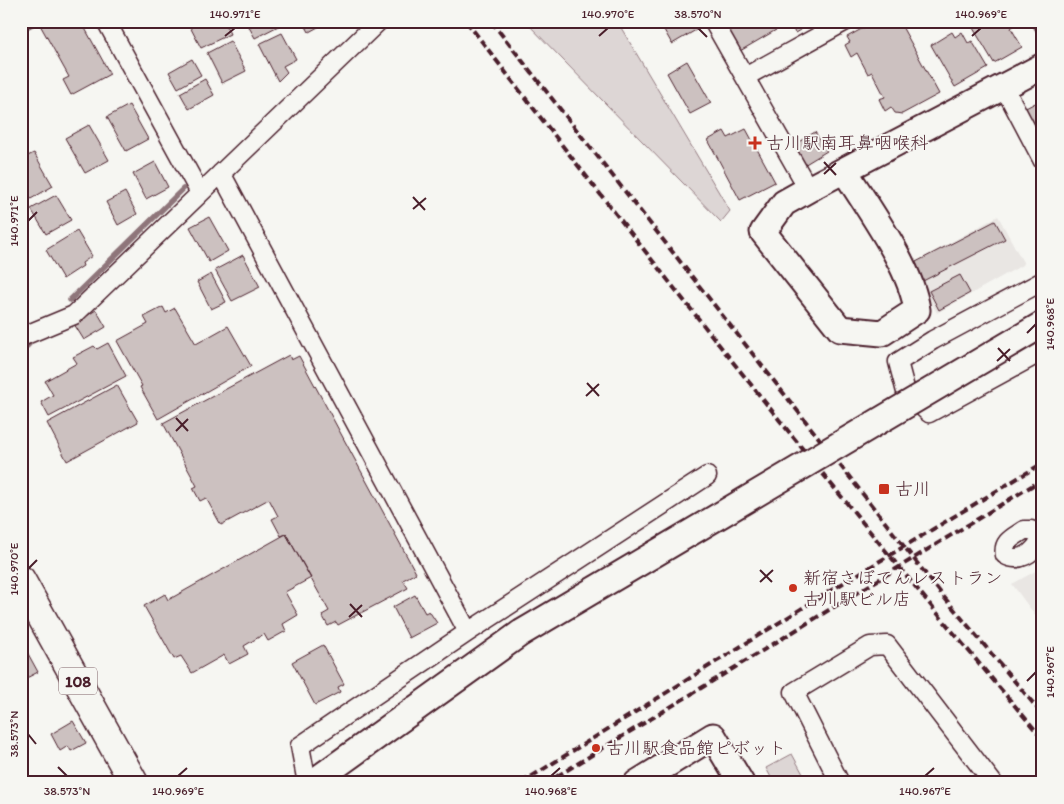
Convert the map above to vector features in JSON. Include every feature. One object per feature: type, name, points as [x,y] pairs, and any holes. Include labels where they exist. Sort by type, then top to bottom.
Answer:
[{"type":"highway","name":"108","points":[[21,580],[134,783]]},
{"type":"street","points":[[106,21],[200,193]]},
{"type":"street","points":[[21,336],[74,315],[380,21]]},
{"type":"street","points":[[713,21],[809,190]]},
{"type":"street","points":[[745,77],[846,21]]},
{"type":"street","points":[[845,171],[901,265],[914,293],[916,310],[882,333],[840,329],[763,232],[784,203],[1043,66]]},
{"type":"street","points":[[1004,87],[1043,161]]},
{"type":"street","points":[[221,173],[468,632]]},
{"type":"street","points":[[1043,281],[934,340],[898,362],[906,392],[929,413],[1043,350]]},
{"type":"street","points":[[312,783],[521,633],[1043,324]]},
{"type":"street","points":[[307,783],[300,746],[468,632],[706,476]]},
{"type":"street","points":[[840,783],[794,692],[870,646],[887,646],[993,783]]},
{"type":"street","points":[[636,783],[713,736],[741,783]]},
{"type":"shaded area","points":[[525,21],[617,21],[730,211],[721,222]]},
{"type":"shaded area","points":[[998,216],[1024,264],[937,313],[910,265]]},
{"type":"shaded area","points":[[1043,567],[1043,626],[1012,584]]},
{"type":"shaded area","points":[[792,754],[808,783],[774,783],[766,768]]},
{"type":"building","points":[[21,21],[81,21],[110,74],[71,95],[63,80],[69,77],[39,23],[21,32]]},
{"type":"building","points":[[187,21],[224,21],[230,34],[201,48]]},
{"type":"building","points":[[261,21],[288,21],[255,38],[249,27]]},
{"type":"building","points":[[303,21],[329,21],[309,32]]},
{"type":"building","points":[[659,21],[690,21],[696,30],[672,44]]},
{"type":"building","points":[[722,21],[787,21],[788,23],[740,51]]},
{"type":"building","points":[[789,21],[815,21],[795,33]]},
{"type":"building","points":[[876,21],[899,21],[939,94],[902,114],[895,113],[891,107],[885,111],[879,99],[885,97],[872,72],[868,74],[857,53],[851,57],[845,45],[850,42],[847,37]]},
{"type":"building","points":[[985,21],[1014,21],[1016,24],[1011,28],[1022,47],[994,63],[973,28]]},
{"type":"building","points":[[1030,21],[1043,21],[1043,36],[1040,38]]},
{"type":"building","points":[[952,32],[955,37],[962,32],[968,43],[972,41],[988,68],[955,87],[931,45]]},
{"type":"building","points":[[282,33],[296,59],[283,66],[287,72],[278,81],[259,44]]},
{"type":"building","points":[[230,41],[246,71],[222,83],[207,53]]},
{"type":"building","points":[[192,59],[201,75],[178,88],[169,72]]},
{"type":"building","points":[[687,61],[711,103],[690,114],[667,73]]},
{"type":"building","points":[[205,79],[214,95],[189,109],[180,93]]},
{"type":"building","points":[[1043,99],[1043,149],[1020,111]]},
{"type":"building","points":[[129,105],[148,139],[126,151],[107,117]]},
{"type":"building","points":[[89,125],[109,160],[85,173],[65,138]]},
{"type":"building","points":[[746,129],[775,182],[740,200],[708,140],[724,131],[728,138]]},
{"type":"building","points":[[815,132],[827,151],[804,165],[792,146]]},
{"type":"building","points":[[34,153],[53,186],[24,203],[21,198],[21,159]]},
{"type":"building","points":[[155,162],[168,187],[146,199],[133,174]]},
{"type":"building","points":[[125,192],[137,214],[118,225],[106,202]]},
{"type":"building","points":[[56,195],[71,220],[46,234],[31,209]]},
{"type":"building","points":[[209,217],[228,251],[209,262],[190,227]]},
{"type":"building","points":[[995,221],[1005,239],[921,282],[912,264]]},
{"type":"building","points":[[77,231],[92,256],[82,263],[83,266],[63,279],[46,250]]},
{"type":"building","points":[[243,255],[260,287],[232,301],[215,270]]},
{"type":"building","points":[[211,274],[226,302],[211,309],[197,282]]},
{"type":"building","points":[[960,275],[970,293],[939,310],[929,291]]},
{"type":"building","points":[[163,307],[166,313],[175,308],[196,344],[228,326],[251,366],[158,419],[117,341],[148,324],[144,317]]},
{"type":"building","points":[[96,310],[106,327],[84,340],[74,324]]},
{"type":"building","points":[[108,343],[126,376],[49,417],[41,402],[53,395],[45,381],[77,363],[73,357],[94,346],[97,349]]},
{"type":"building","points":[[289,355],[291,360],[299,356],[416,573],[403,580],[408,588],[338,625],[336,622],[328,626],[322,615],[329,611],[286,534],[281,536],[272,519],[278,516],[269,499],[221,525],[206,498],[200,501],[193,488],[197,486],[163,423]]},
{"type":"building","points":[[117,385],[138,422],[67,461],[47,423]]},
{"type":"building","points":[[286,534],[311,578],[285,592],[298,615],[283,624],[286,631],[268,641],[264,634],[244,646],[248,654],[229,664],[224,655],[192,673],[181,656],[174,659],[144,606],[165,594],[168,600]]},
{"type":"building","points":[[415,595],[425,613],[429,611],[437,623],[409,638],[393,607]]},
{"type":"building","points":[[21,641],[38,672],[21,681]]},
{"type":"building","points":[[323,645],[344,684],[338,687],[340,692],[315,705],[292,662]]},
{"type":"building","points":[[73,721],[86,743],[71,751],[68,746],[60,751],[51,734]]},
{"type":"waterway","points":[[70,300],[183,189]]},
{"type":"waterway","points":[[21,352],[29,344]]},
{"type":"railway","points":[[466,21],[607,203],[822,473],[1043,739]]},
{"type":"railway","points":[[491,21],[943,596],[1043,715]]},
{"type":"railway","points":[[521,783],[830,591],[1043,463]]},
{"type":"railway","points":[[546,783],[1043,479]]},
{"type":"place","name":"古川駅南耳鼻咽喉科","points":[[755,143]]},
{"type":"place","name":"古川","points":[[884,489]]},
{"type":"place","name":"新宿さぼてんレストラン 古川駅ビル店","points":[[793,588]]},
{"type":"place","name":"古川駅食品館ピボット","points":[[596,748]]}]
